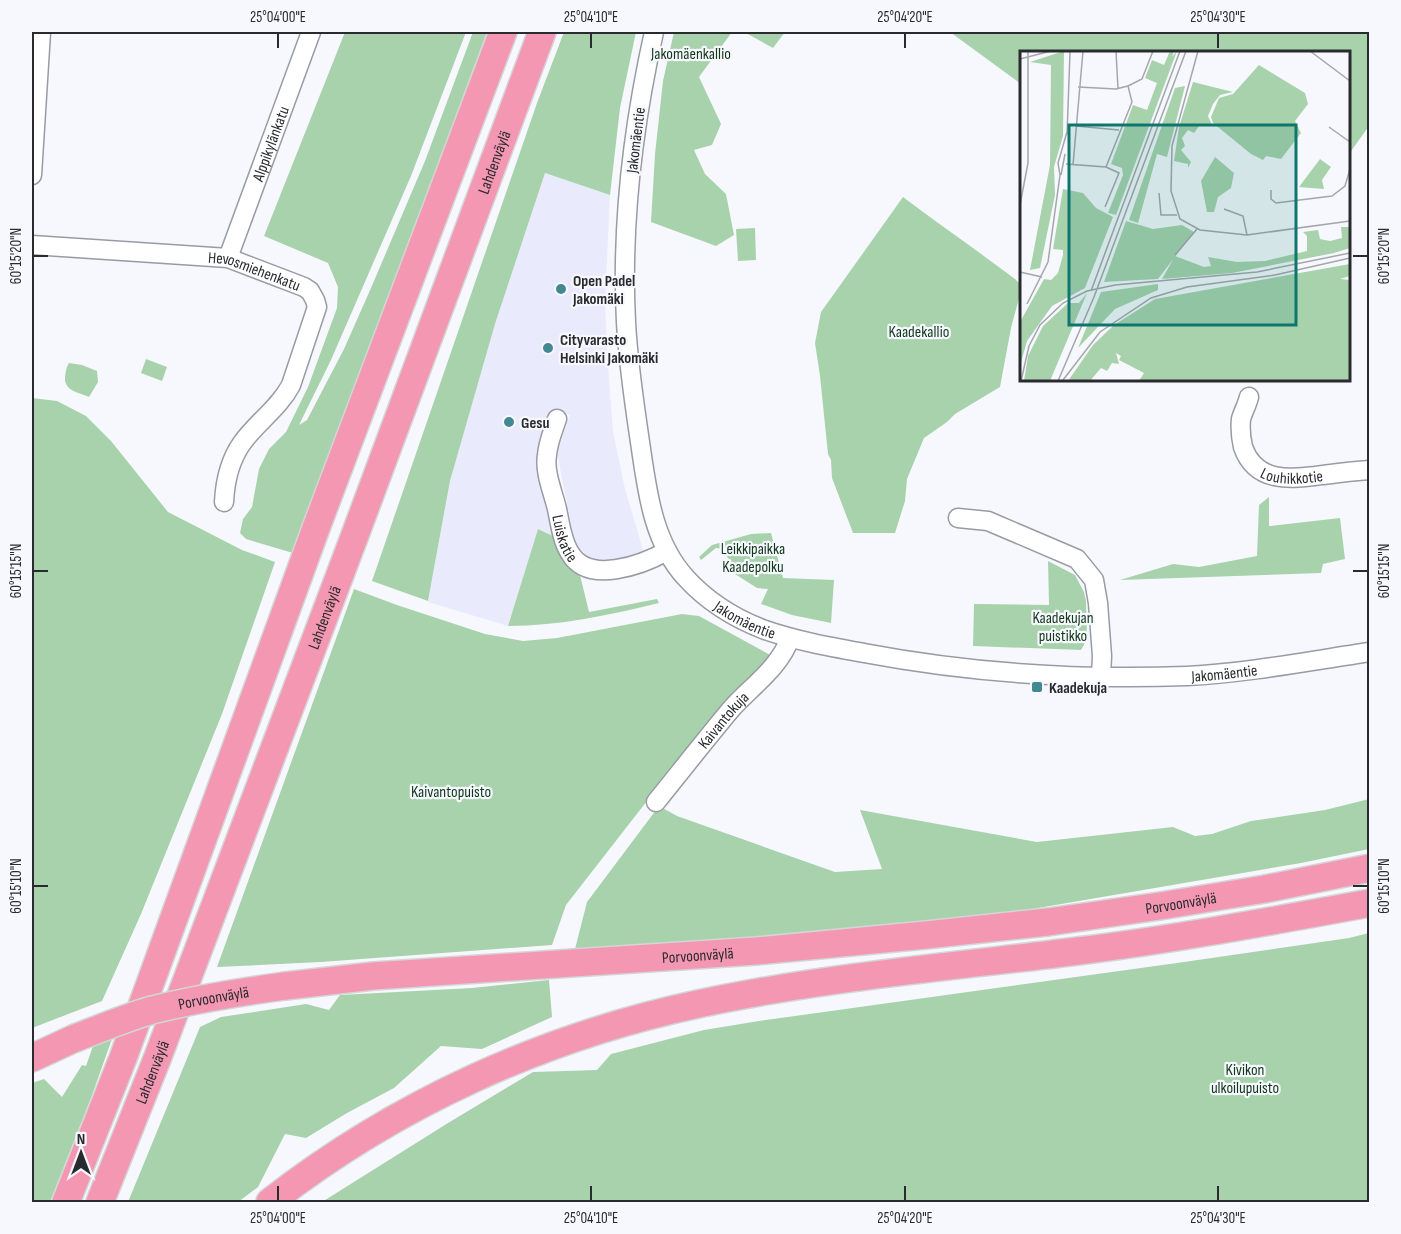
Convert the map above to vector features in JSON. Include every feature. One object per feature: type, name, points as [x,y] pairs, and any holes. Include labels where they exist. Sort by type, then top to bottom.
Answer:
[{"type":"highway","name":"Lahdenväylä","points":[[66,1203],[123,1058],[316,528],[503,32]]},
{"type":"highway","name":"Lahdenväylä","points":[[100,1203],[355,536],[542,32]]},
{"type":"highway","name":"Porvoonväylä","points":[[32,1058],[73,1039],[151,1011],[236,993],[285,986],[373,976],[756,951],[1048,922],[1265,889],[1370,868]]},
{"type":"highway","name":"Porvoonväylä","points":[[270,1203],[338,1153],[447,1090],[568,1040],[634,1020],[695,1004],[776,989],[1079,951],[1370,903]]},
{"type":"street","points":[[32,175],[41,32]]},
{"type":"street","name":"Alppikylänkatu","points":[[228,258],[311,32]]},
{"type":"street","name":"Jakomäentie","points":[[654,32],[644,78],[630,184],[626,239],[626,322],[634,404],[651,507],[667,551],[686,578],[715,603],[732,614],[763,629],[790,638],[890,658],[966,669],[1101,676],[1187,676],[1370,652]]},
{"type":"street","name":"Hevosmiehenkatu","points":[[32,245],[228,258],[310,291],[317,307],[291,385],[285,397],[237,451],[225,485],[224,502]]},
{"type":"street","name":"Louhikkotie","points":[[1249,397],[1242,416],[1242,442],[1248,459],[1253,466],[1264,473],[1282,478],[1298,478],[1370,470]]},
{"type":"street","name":"Luiskatie","points":[[557,419],[549,440],[546,461],[562,533],[570,555],[592,570],[603,570],[641,563],[667,551]]},
{"type":"street","points":[[958,518],[988,521],[1077,559],[1094,580],[1102,656],[1101,676]]},
{"type":"street","name":"Kaivantokuja","points":[[656,802],[725,716],[780,658],[790,638]]},
{"type":"shaded area","points":[[545,173],[610,195],[605,303],[613,431],[625,489],[644,553],[617,561],[594,561],[581,554],[574,539],[557,453],[570,415],[550,410],[538,447],[536,462],[557,538],[538,529],[508,626],[428,602],[450,481],[495,324]]},
{"type":"green space","points":[[345,32],[466,32],[411,176],[331,360],[299,425],[307,420],[344,349],[425,161],[473,32],[487,32],[293,553],[246,539],[240,533],[243,519],[252,507],[259,469],[269,449],[286,432],[308,387],[337,308],[338,287],[328,263],[264,236]]},
{"type":"green space","points":[[564,32],[636,32],[620,108],[610,195],[545,173],[495,324],[450,481],[428,601],[372,581],[537,103]]},
{"type":"green space","points":[[674,32],[732,32],[699,77],[721,124],[712,145],[694,150],[705,174],[726,194],[734,235],[716,246],[651,222],[663,81]]},
{"type":"green space","name":"Jakomäenkallio","points":[[744,32],[785,32],[773,48]]},
{"type":"green space","points":[[950,32],[1369,32],[1369,126],[1350,153],[1350,51],[1020,51],[1020,83]]},
{"type":"green space","name":"Kaadekallio","points":[[903,197],[1020,284],[1020,295],[1000,387],[955,414],[924,438],[907,479],[905,501],[895,533],[853,533],[832,478],[815,343],[821,312]]},
{"type":"green space","points":[[755,228],[756,260],[738,261],[736,229]]},
{"type":"green space","points":[[146,359],[167,367],[162,381],[141,373]]},
{"type":"green space","points":[[69,363],[97,371],[98,382],[89,397],[72,390],[65,382]]},
{"type":"green space","points":[[32,398],[57,401],[86,416],[111,441],[168,512],[242,550],[275,562],[222,714],[141,914],[102,1001],[32,1028]]},
{"type":"green space","points":[[1269,497],[1269,526],[1340,518],[1345,559],[1323,564],[1321,573],[1120,580],[1173,564],[1199,567],[1257,556],[1259,505]]},
{"type":"green space","points":[[538,529],[557,538],[569,563],[580,575],[589,612],[657,599],[659,603],[565,622],[508,626]]},
{"type":"green space","name":"Leikkipaikka Kaadepolku","points":[[771,533],[783,578],[834,580],[831,623],[792,615],[761,604],[768,589],[757,588],[735,574],[724,549],[716,548],[701,560],[699,557],[712,545],[751,534]]},
{"type":"green space","name":"Kaadekujan puistikko","points":[[1048,561],[1075,575],[1084,592],[1087,639],[1081,650],[973,646],[974,604],[1049,605]]},
{"type":"green space","name":"Kaivantopuisto","points":[[354,589],[485,634],[523,641],[557,638],[682,614],[699,616],[772,656],[696,738],[566,905],[552,945],[321,962],[217,967]]},
{"type":"green space","points":[[1369,799],[1369,849],[1301,863],[1008,913],[797,934],[575,949],[587,902],[659,806],[677,816],[835,872],[882,869],[860,810],[1037,842],[1173,827],[1195,836],[1212,834],[1251,821],[1325,810]]},
{"type":"green space","name":"Kivikon ulkoilupuisto","points":[[1369,933],[1369,1202],[322,1202],[533,1072],[597,1070],[611,1054],[704,1030],[1349,938]]},
{"type":"green space","points":[[549,980],[552,1017],[482,1049],[441,1046],[394,1088],[306,1138],[285,1134],[258,1187],[238,1202],[128,1202],[200,1027],[221,1017],[306,1004],[329,1010],[340,995],[472,988]]},
{"type":"green space","points":[[113,1036],[50,1202],[32,1202],[32,1083],[44,1079],[62,1097],[82,1065],[86,1066],[94,1043]]},
{"type":"place","name":"Open Padel Jakomäki","points":[[561,289]]},
{"type":"place","name":"Cityvarasto Helsinki Jakomäki","points":[[548,348]]},
{"type":"place","name":"Gesu","points":[[509,422]]},
{"type":"place","name":"Kaadekuja","points":[[1037,687]]}]
